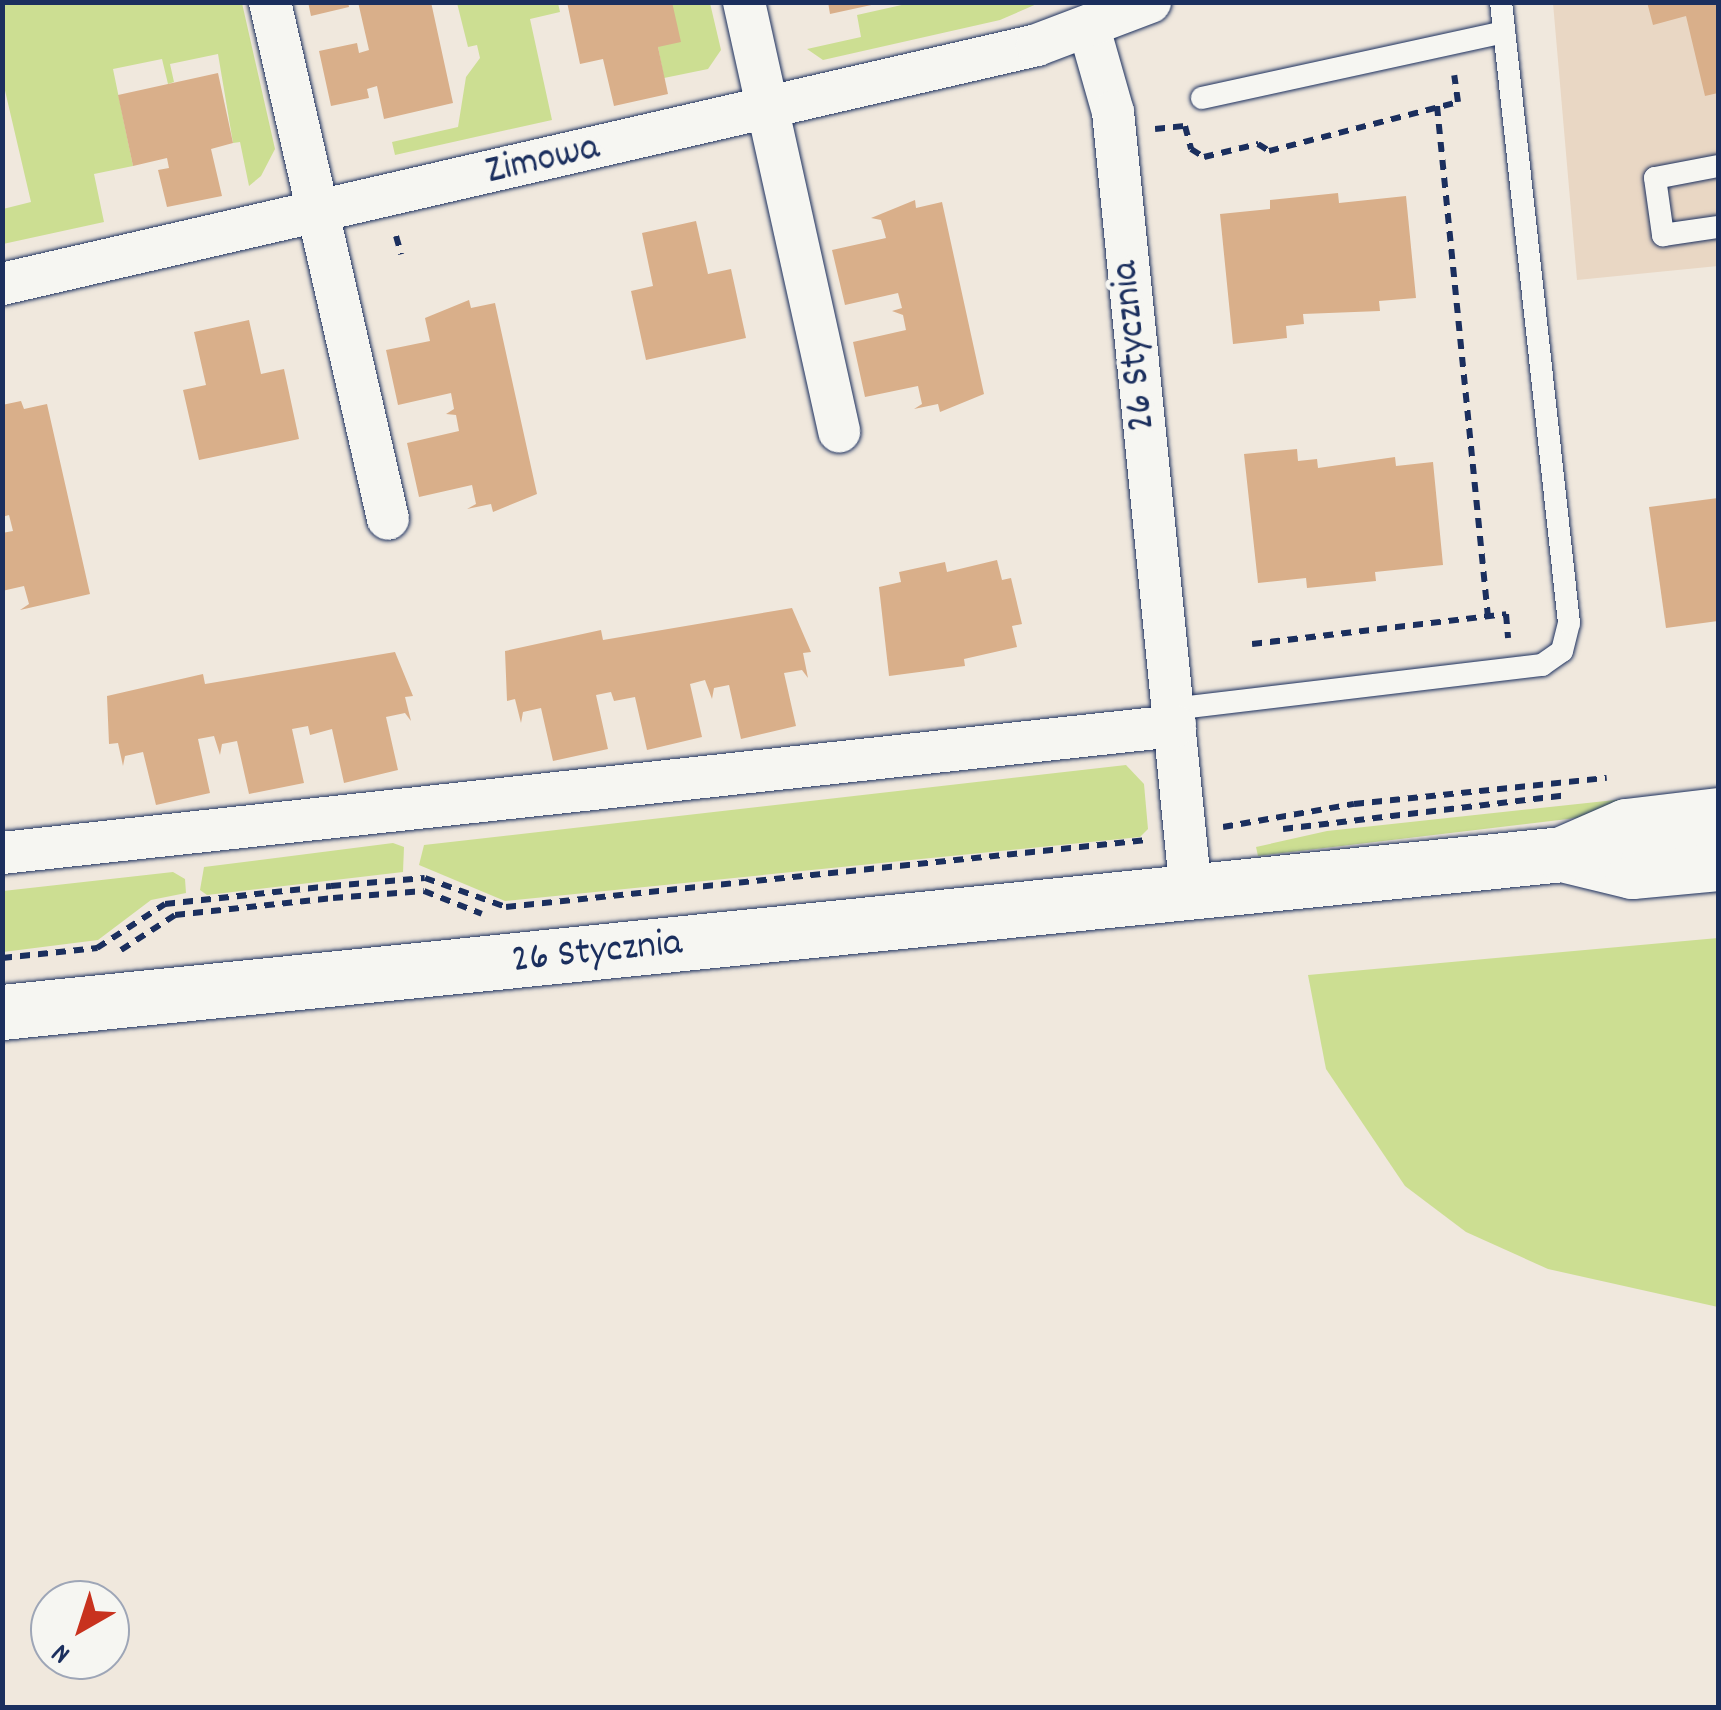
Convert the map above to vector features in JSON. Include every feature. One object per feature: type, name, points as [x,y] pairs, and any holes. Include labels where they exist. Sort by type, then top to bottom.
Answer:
[{"type":"street","points":[[270,2],[388,519]]},
{"type":"street","points":[[744,2],[839,432]]},
{"type":"street","name":"Zimowa","points":[[2,284],[318,216],[768,109],[1089,28],[1150,2]]},
{"type":"street","name":"26 Stycznia","points":[[1089,28],[1113,112],[1191,893]]},
{"type":"street","points":[[2,853],[1173,717]]},
{"type":"street","name":"26 Stycznia","points":[[2,1012],[1562,854],[1626,826],[1718,815]]},
{"type":"street","name":"26 Stycznia","points":[[1562,854],[1632,872],[1718,863]]},
{"type":"lane","points":[[1173,717],[1511,669],[1554,659],[1569,623],[1501,2]]},
{"type":"lane","points":[[1202,98],[1504,32]]},
{"type":"lane","points":[[1718,166],[1656,178],[1663,235],[1718,227]]},
{"type":"path","points":[[1145,118],[1148,129],[1185,126],[1190,148],[1204,157],[1258,144],[1269,151],[1366,130],[1375,120],[1458,102],[1449,44]]},
{"type":"path","points":[[1437,106],[1488,617]]},
{"type":"path","points":[[1252,644],[1506,614],[1511,669]]},
{"type":"path","points":[[2,958],[96,948],[166,904],[425,878],[506,907],[1185,834],[1354,804],[1626,776]]},
{"type":"path","points":[[1266,833],[1586,793]]},
{"type":"path","points":[[108,958],[156,922],[186,914],[416,890],[491,918]]},
{"type":"path","points":[[716,898],[755,894]]},
{"type":"path","points":[[500,920],[657,904]]},
{"type":"shaded area","points":[[1553,3],[1718,3],[1718,266],[1577,280]]},
{"type":"green space","points":[[915,2],[1039,3],[1000,20],[823,60],[807,49],[861,37],[857,15]]},
{"type":"green space","points":[[2,3],[242,3],[275,149],[261,176],[249,186],[240,142],[233,143],[218,54],[170,64],[174,82],[168,84],[162,59],[113,69],[133,166],[94,174],[104,222],[3,244],[3,209],[31,202],[3,82]]},
{"type":"green space","points":[[457,3],[558,3],[560,12],[530,19],[552,120],[395,155],[392,142],[458,127],[466,77],[480,58],[477,45],[468,47]]},
{"type":"green space","points":[[672,3],[710,3],[721,50],[708,69],[664,78],[658,47]]},
{"type":"green space","points":[[1126,765],[1144,784],[1148,829],[1140,837],[505,901],[419,865],[424,845]]},
{"type":"green space","points":[[1718,789],[1718,801],[1258,856],[1256,847],[1327,831]]},
{"type":"green space","points":[[393,843],[404,847],[403,872],[207,895],[200,890],[204,867]]},
{"type":"green space","points":[[173,872],[185,879],[186,893],[151,900],[98,940],[3,952],[3,891]]},
{"type":"green space","points":[[1718,938],[1718,1307],[1548,1269],[1466,1232],[1405,1186],[1326,1069],[1308,975]]},
{"type":"building","points":[[308,2],[348,2],[349,7],[311,16]]},
{"type":"building","points":[[358,2],[431,2],[453,103],[384,119],[377,86],[367,89],[369,98],[331,106],[319,51],[357,43],[359,53],[369,50]]},
{"type":"building","points":[[567,2],[672,2],[681,42],[658,47],[668,94],[614,106],[603,59],[580,64]]},
{"type":"building","points":[[828,2],[876,2],[876,4],[830,14]]},
{"type":"building","points":[[1647,2],[1718,2],[1718,93],[1705,96],[1686,16],[1653,25]]},
{"type":"building","points":[[218,73],[233,143],[211,149],[222,196],[167,207],[158,170],[169,168],[167,158],[133,166],[118,95]]},
{"type":"building","points":[[1338,193],[1339,203],[1406,196],[1416,298],[1379,301],[1380,311],[1303,314],[1304,324],[1286,326],[1287,338],[1233,344],[1220,214],[1270,209],[1270,200]]},
{"type":"building","points":[[915,200],[916,208],[942,202],[984,394],[940,412],[938,404],[914,409],[922,404],[918,386],[865,397],[853,342],[906,330],[903,315],[892,311],[902,308],[898,293],[845,305],[832,250],[886,238],[881,220],[871,218]]},
{"type":"building","points":[[696,221],[708,274],[731,269],[746,338],[646,360],[631,291],[653,286],[642,233]]},
{"type":"building","points":[[469,300],[471,308],[495,303],[537,494],[493,512],[491,504],[467,509],[476,504],[472,485],[419,497],[407,443],[459,431],[456,415],[446,414],[454,409],[451,393],[398,405],[386,350],[430,341],[425,318]]},
{"type":"building","points":[[249,320],[261,374],[284,369],[299,439],[199,460],[183,390],[206,385],[194,332]]},
{"type":"building","points":[[21,401],[24,409],[47,404],[90,594],[20,610],[29,604],[24,586],[2,591],[2,533],[13,531],[9,515],[2,517],[2,405]]},
{"type":"building","points":[[1297,449],[1298,461],[1317,459],[1318,468],[1395,457],[1396,466],[1433,462],[1443,565],[1375,572],[1376,581],[1307,588],[1306,578],[1258,583],[1244,454]]},
{"type":"building","points":[[1718,498],[1718,621],[1666,628],[1649,507]]},
{"type":"building","points":[[997,560],[1002,580],[1011,578],[1022,624],[1012,626],[1017,647],[964,659],[965,666],[889,676],[879,587],[901,582],[899,572],[945,562],[947,572]]},
{"type":"building","points":[[792,608],[811,652],[803,653],[808,678],[802,670],[784,673],[796,726],[741,739],[729,685],[714,688],[712,699],[705,680],[690,684],[702,737],[647,750],[635,697],[614,701],[611,692],[596,695],[608,749],[553,761],[541,708],[523,712],[521,723],[515,699],[507,701],[505,651],[601,630],[603,640]]},
{"type":"building","points":[[395,652],[413,696],[405,697],[411,721],[405,713],[386,717],[398,770],[344,783],[332,729],[310,735],[308,726],[292,729],[304,783],[249,794],[237,741],[222,744],[220,755],[214,736],[198,739],[210,793],[156,805],[143,752],[125,756],[123,766],[118,743],[109,744],[107,696],[203,674],[205,684]]}]
